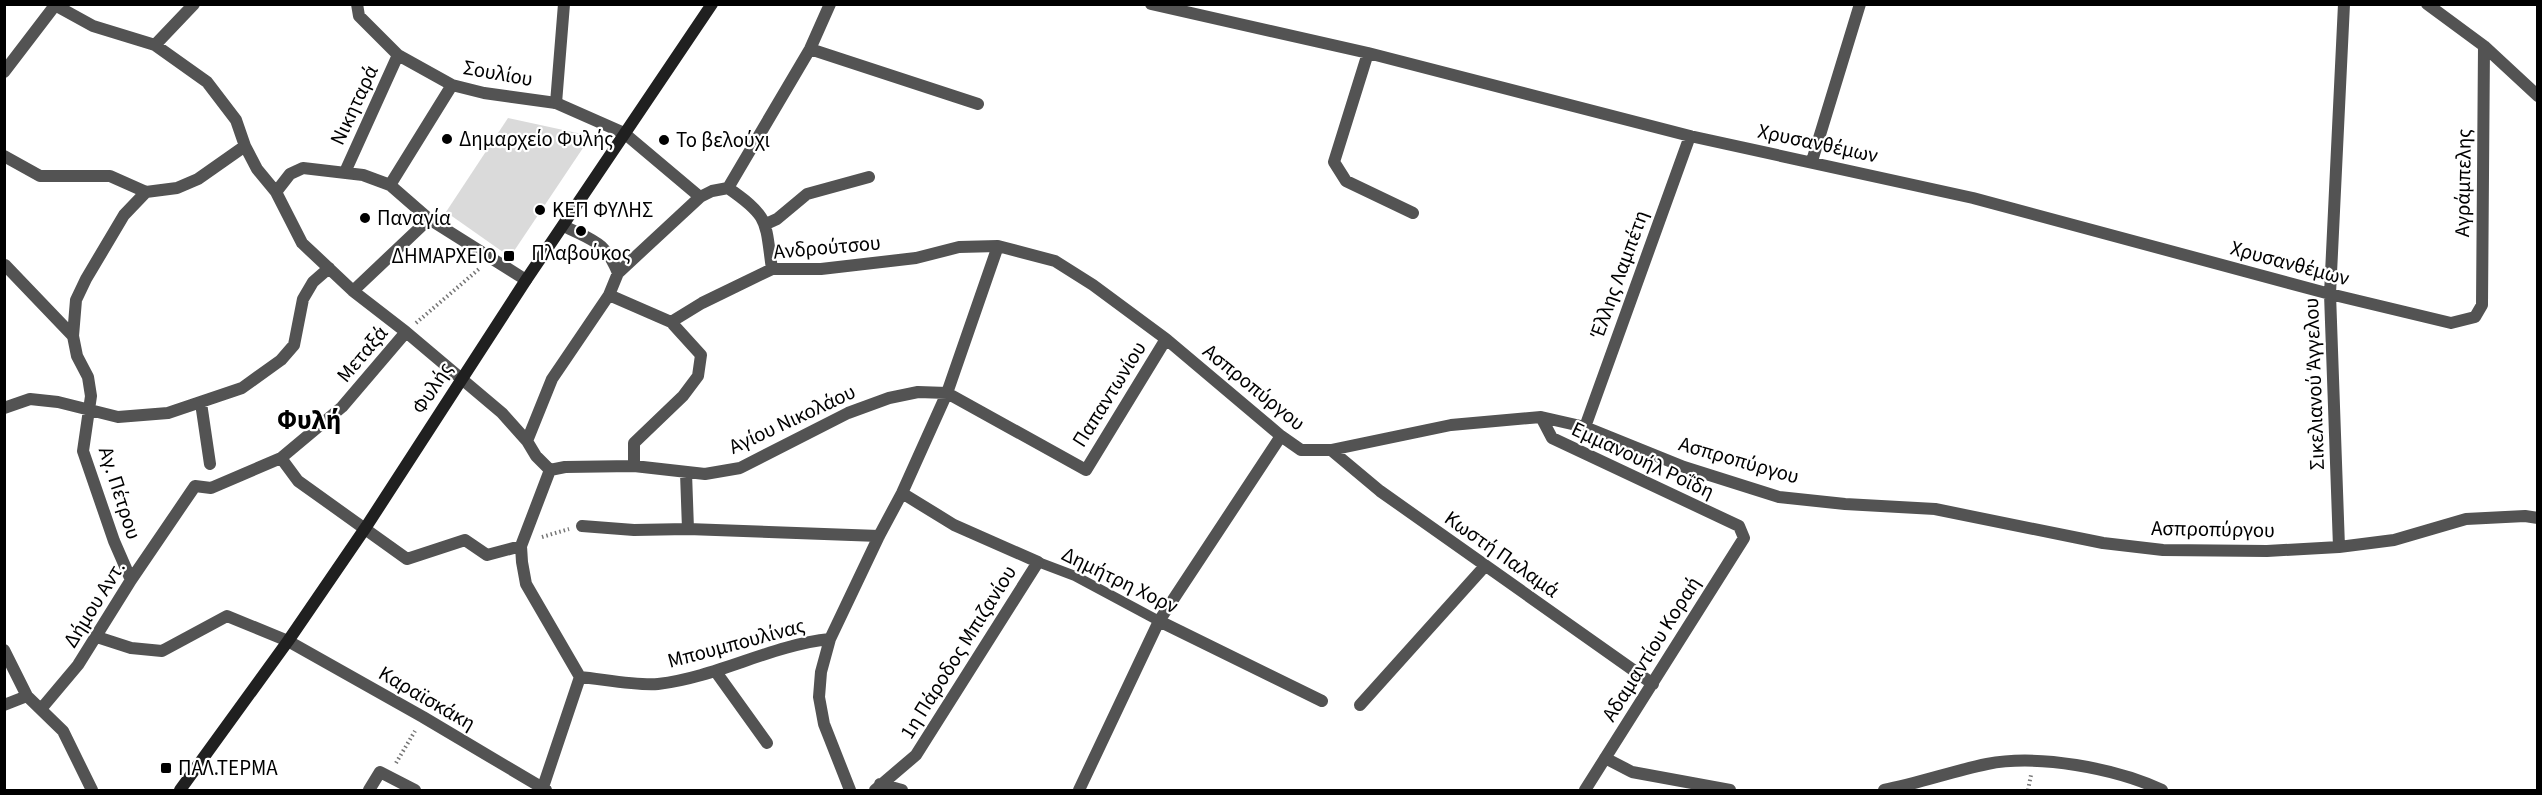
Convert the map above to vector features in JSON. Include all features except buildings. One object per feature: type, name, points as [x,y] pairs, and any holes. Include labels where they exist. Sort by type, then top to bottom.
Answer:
[{"type":"main road","name":"Φυλής","points":[[180,790],[288,641],[366,527],[526,280],[712,4]]},
{"type":"street","points":[[156,45],[194,4]]},
{"type":"street","name":"Σουλίου","points":[[357,4],[359,16],[398,55],[452,85],[484,93],[556,103],[624,134],[700,197]]},
{"type":"street","points":[[556,103],[564,4]]},
{"type":"street","points":[[728,188],[810,49],[830,4]]},
{"type":"street","name":"Χρυσανθέμων","points":[[1151,4],[1368,53],[1690,136],[1973,198],[2330,294],[2451,323],[2475,317]]},
{"type":"street","points":[[1812,161],[1860,4]]},
{"type":"street","name":"Σικελιανού Άγγελου","points":[[2339,547],[2330,294],[2344,4]]},
{"type":"street","points":[[2427,4],[2484,46],[2538,96]]},
{"type":"street","points":[[4,72],[55,5],[93,26],[156,45],[207,82],[236,120],[244,146],[257,169],[276,192],[302,243],[353,291],[406,332],[502,413],[550,470],[521,549],[526,584],[580,677],[543,790]]},
{"type":"street","name":"Αγράμπελης","points":[[2475,317],[2482,305],[2484,46]]},
{"type":"street","points":[[810,49],[978,104]]},
{"type":"street","points":[[1368,53],[1334,162],[1346,181],[1413,213]]},
{"type":"street","name":"Νικηταρά","points":[[345,172],[398,55]]},
{"type":"street","points":[[390,185],[452,85]]},
{"type":"street","name":"Έλλης Λαμπέτη","points":[[1585,427],[1690,136]]},
{"type":"street","points":[[4,156],[40,177],[110,176],[146,192],[177,188],[198,179],[244,146]]},
{"type":"street","points":[[276,192],[290,174],[303,168],[363,175],[390,185],[429,219],[526,280]]},
{"type":"street","points":[[766,224],[777,219],[807,194],[869,177]]},
{"type":"street","points":[[527,441],[552,378],[609,295],[618,273],[700,197],[712,191],[728,188],[754,207],[766,224],[772,269]]},
{"type":"street","name":"Αγ. Πέτρου","points":[[131,580],[114,541],[83,451],[91,396],[88,377],[77,356],[73,336],[76,300],[86,279],[124,215],[146,192]]},
{"type":"street","points":[[353,291],[429,219]]},
{"type":"street","points":[[564,226],[598,244],[610,254],[618,273]]},
{"type":"street","points":[[850,790],[824,724],[819,697],[820,672],[830,639],[902,493],[947,393],[999,246]]},
{"type":"street","name":"Ασπροπύργου","points":[[999,246],[1055,261],[1094,285],[1166,339],[1300,450],[1331,450],[1451,425],[1541,417],[1585,427],[1684,467],[1779,496],[1845,504],[1935,509],[2103,543],[2163,550],[2268,551],[2339,547],[2394,540],[2466,519],[2524,516],[2538,518]]},
{"type":"street","name":"Ανδρούτσου","points":[[671,322],[702,303],[772,269],[822,269],[916,258],[959,247],[999,246]]},
{"type":"street","points":[[5,265],[73,336]]},
{"type":"street","points":[[4,408],[30,399],[88,409],[118,417],[168,413],[242,388],[281,360],[294,345],[303,299],[313,282],[329,268]]},
{"type":"street","points":[[609,295],[671,322],[701,355],[698,376],[683,396],[634,443],[634,466]]},
{"type":"street","name":"Μεταξά","points":[[195,486],[211,488],[281,458],[342,407],[406,332]]},
{"type":"street","name":"Παπαντωνίου","points":[[1086,470],[1166,339]]},
{"type":"street","name":"Αγίου Νικολάου","points":[[550,470],[565,467],[634,466],[705,474],[740,468],[848,413],[889,398],[918,392],[947,393],[1086,470]]},
{"type":"street","points":[[201,403],[210,464]]},
{"type":"street","name":"Εμμανουήλ Ροΐδη","points":[[1541,417],[1551,438],[1739,526]]},
{"type":"street","points":[[1079,790],[1159,621],[1281,436]]},
{"type":"street","name":"Κωστή Παλαμά","points":[[1331,450],[1380,491],[1653,684]]},
{"type":"street","points":[[281,458],[298,481],[366,527],[407,559],[465,540],[487,555],[521,549]]},
{"type":"street","points":[[686,472],[688,529]]},
{"type":"street","name":"Δήμου Αντ.","points":[[41,709],[78,665],[131,580],[195,486]]},
{"type":"street","name":"Δημήτρη Χορν","points":[[902,493],[954,525],[1038,562]]},
{"type":"street","points":[[582,526],[634,530],[688,529],[879,536]]},
{"type":"street","name":"Αδαμαντίου Κοραή","points":[[1585,790],[1744,538],[1739,526]]},
{"type":"street","name":"1η Πάροδος Μπιζανίου","points":[[878,787],[916,755],[1038,562]]},
{"type":"street","points":[[1360,705],[1485,566]]},
{"type":"street","name":"Καραϊσκάκη","points":[[97,637],[131,648],[162,651],[227,616],[288,641],[423,717],[543,790]]},
{"type":"street","name":"Δημήτρη Χορν","points":[[1159,621],[1322,701]]},
{"type":"street","name":"Μπουμπουλίνας","points":[[580,677],[656,684],[716,672],[805,642],[830,639]]},
{"type":"street","points":[[4,650],[27,696],[63,731],[92,790]]},
{"type":"street","points":[[716,672],[767,743]]},
{"type":"street","points":[[4,705],[27,696]]},
{"type":"street","points":[[1605,758],[1632,772],[1730,790]]},
{"type":"street","points":[[1884,790],[1988,764],[2034,760],[2082,765],[2162,790]]},
{"type":"street","points":[[369,790],[380,772],[415,790]]},
{"type":"street","points":[[878,787],[902,790]]},
{"type":"lane","name":"Δημήτρη Χορν","points":[[1038,562],[1075,576],[1159,621]]},
{"type":"path","points":[[406,332],[491,259]]},
{"type":"path","points":[[521,549],[546,535],[582,526]]},
{"type":"path","points":[[389,777],[423,717]]},
{"type":"shaded area","points":[[508,118],[591,136],[510,257],[446,212]]},
{"type":"place","name":"Δημαρχείο Φυλής","points":[[447,139]]},
{"type":"place","name":"Το βελούχι","points":[[664,140]]},
{"type":"place","name":"ΚΕΠ ΦΥΛΗΣ","points":[[540,210]]},
{"type":"place","name":"Παναγία","points":[[365,218]]},
{"type":"place","name":"Πλαβούκος","points":[[581,231]]},
{"type":"place","name":"ΔΗΜΑΡΧΕΙΟ","points":[[509,256]]},
{"type":"place","name":"ΠΑΛ.ΤΕΡΜΑ","points":[[166,768]]},
{"type":"district","name":"Φυλή","points":[[309,420]]}]
